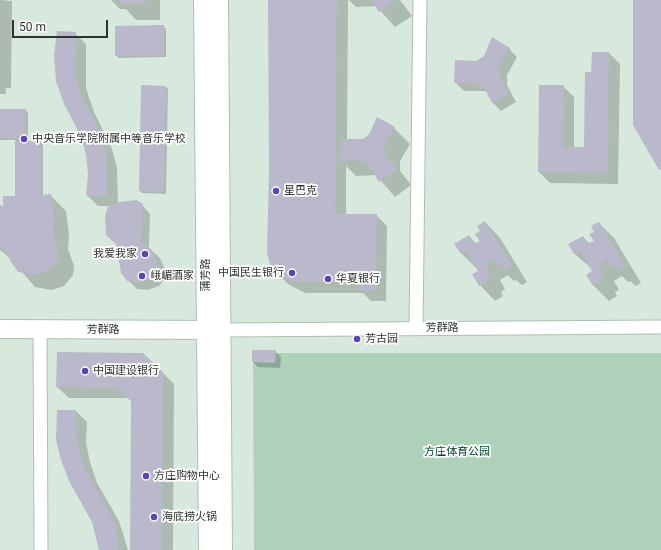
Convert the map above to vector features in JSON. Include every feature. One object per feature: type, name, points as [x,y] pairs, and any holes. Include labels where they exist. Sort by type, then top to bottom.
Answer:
[{"type":"street","name":"蒲芳路","points":[[203,0],[222,550]]},
{"type":"street","name":"蒲芳路","points":[[208,550],[214,330],[219,0]]},
{"type":"street","points":[[416,328],[420,0]]},
{"type":"street","name":"芳群路","points":[[0,329],[214,330],[661,327]]},
{"type":"street","points":[[40,330],[41,550]]},
{"type":"green space","name":"方庄体育公园","points":[[253,353],[661,353],[661,550],[254,550]]},
{"type":"building","points":[[120,0],[145,0],[145,4],[120,4]]},
{"type":"building","points":[[268,0],[337,0],[335,214],[377,214],[376,290],[359,290],[360,282],[293,282],[276,273],[270,264],[267,253],[269,173]]},
{"type":"building","points":[[371,0],[396,0],[379,12]]},
{"type":"building","points":[[633,0],[661,0],[661,169],[659,170],[633,125]]},
{"type":"building","points":[[164,25],[164,55],[115,56],[115,26]]},
{"type":"building","points":[[57,31],[76,32],[75,77],[83,100],[95,121],[107,156],[107,196],[86,195],[88,174],[86,155],[81,136],[64,104],[56,81],[54,55]]},
{"type":"building","points":[[492,37],[510,48],[499,66],[499,76],[509,93],[492,103],[484,87],[474,83],[454,83],[455,60],[476,61],[484,56]]},
{"type":"building","points":[[592,52],[609,52],[608,173],[538,172],[539,85],[564,85],[563,147],[584,147],[585,72],[591,72]]},
{"type":"building","points":[[141,85],[166,86],[164,192],[139,191]]},
{"type":"building","points":[[0,109],[26,109],[25,138],[0,138]]},
{"type":"building","points":[[377,117],[395,127],[384,145],[385,155],[397,169],[379,182],[367,163],[361,160],[340,161],[341,139],[363,139],[369,134]]},
{"type":"building","points":[[15,141],[41,141],[41,195],[51,194],[54,218],[53,232],[58,249],[58,259],[48,271],[35,274],[18,272],[6,251],[0,247],[0,205],[3,206],[3,196],[15,196]]},
{"type":"building","points":[[137,200],[143,204],[141,243],[151,249],[156,258],[158,270],[151,278],[140,282],[127,281],[121,273],[116,244],[106,235],[105,216],[108,207],[119,202]]},
{"type":"building","points":[[485,221],[512,266],[505,270],[502,264],[498,266],[493,259],[485,264],[490,273],[486,276],[489,280],[479,286],[472,274],[478,271],[466,251],[461,254],[454,244],[469,235],[474,244],[480,241],[475,234],[480,231],[477,226]]},
{"type":"building","points":[[599,222],[626,267],[619,271],[616,265],[612,267],[607,260],[599,265],[604,274],[600,276],[603,281],[593,286],[586,275],[592,271],[580,251],[574,254],[568,244],[583,236],[588,244],[594,241],[589,234],[594,232],[591,226]]},
{"type":"building","points":[[252,350],[276,350],[275,363],[252,362]]},
{"type":"building","name":"方庄购物中心","points":[[57,352],[143,353],[163,372],[162,550],[130,550],[131,401],[116,388],[56,387]]},
{"type":"building","points":[[57,410],[76,410],[76,431],[79,450],[86,471],[108,509],[116,529],[119,550],[99,550],[92,522],[69,481],[61,460],[56,440]]},
{"type":"place","name":"中央音乐学院附属中等音乐学校","points":[[24,139]]},
{"type":"place","name":"星巴克","points":[[276,191]]},
{"type":"place","name":"我爱我家","points":[[145,254]]},
{"type":"place","name":"中国民生银行","points":[[292,273]]},
{"type":"place","name":"峨嵋酒家","points":[[142,276]]},
{"type":"place","name":"华夏银行","points":[[328,279]]},
{"type":"place","name":"芳古园","points":[[357,339]]},
{"type":"place","name":"中国建设银行","points":[[85,371]]},
{"type":"place","name":"方庄购物中心","points":[[146,476]]},
{"type":"place","name":"海底捞火锅","points":[[154,517]]}]
